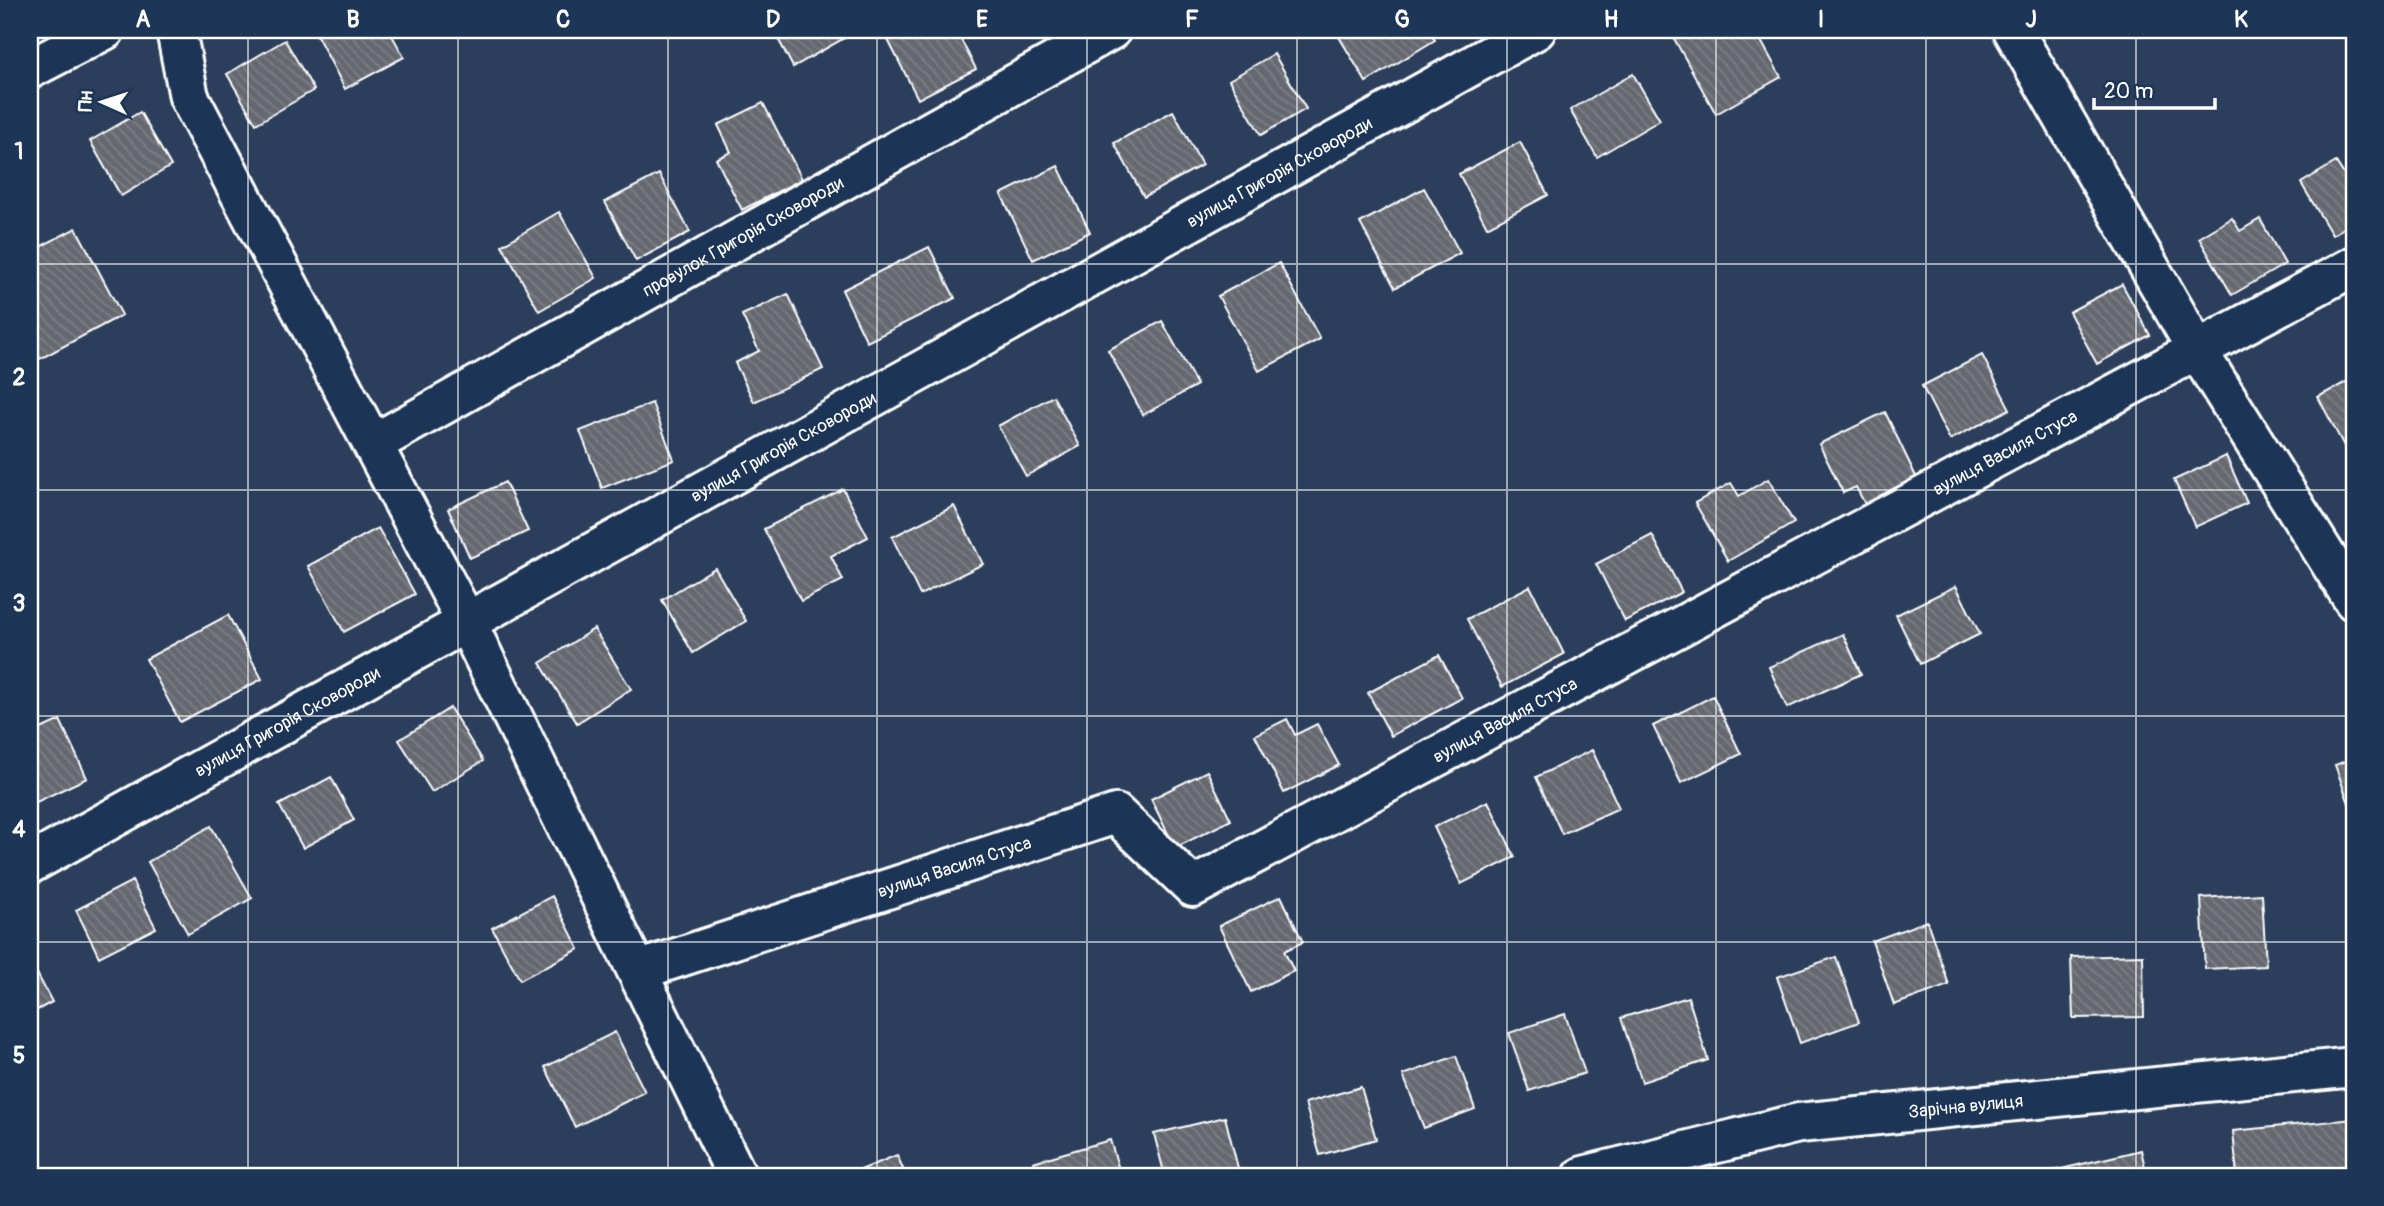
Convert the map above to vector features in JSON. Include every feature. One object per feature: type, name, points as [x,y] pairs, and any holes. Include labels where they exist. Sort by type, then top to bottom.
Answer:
[{"type":"street","points":[[30,69],[104,30]]},
{"type":"street","points":[[176,30],[189,97],[467,623],[737,1176]]},
{"type":"street","name":"провулок Григорія Сковороди","points":[[373,444],[1111,30]]},
{"type":"street","name":"вулиця Григорія Сковороди","points":[[30,864],[1536,30]]},
{"type":"street","points":[[2013,30],[2197,350],[2354,601]]},
{"type":"street","name":"вулиця Василя Стуса","points":[[637,971],[1116,814],[1194,887],[2354,266]]},
{"type":"street","name":"Зарічна вулиця","points":[[1584,1176],[1799,1122],[2354,1068]]},
{"type":"building","points":[[314,30],[389,30],[404,57],[345,89]]},
{"type":"building","points":[[842,30],[846,37],[793,67],[774,31]]},
{"type":"building","points":[[956,30],[976,69],[918,99],[884,32]]},
{"type":"building","points":[[1335,30],[1429,30],[1435,40],[1366,82]]},
{"type":"building","points":[[1682,30],[1755,30],[1781,77],[1716,114],[1672,35]]},
{"type":"building","points":[[285,40],[314,90],[256,124],[227,74]]},
{"type":"building","points":[[1274,54],[1306,109],[1261,135],[1229,80]]},
{"type":"building","points":[[1633,74],[1660,120],[1597,157],[1570,110]]},
{"type":"building","points":[[763,103],[802,179],[742,210],[716,159],[731,152],[718,125]]},
{"type":"building","points":[[1173,111],[1202,165],[1144,197],[1114,143]]},
{"type":"building","points":[[140,112],[171,166],[121,196],[90,141]]},
{"type":"building","points":[[1520,142],[1548,195],[1487,227],[1459,174]]},
{"type":"building","points":[[2336,162],[2345,176],[2354,170],[2354,222],[2332,235],[2301,183]]},
{"type":"building","points":[[1058,166],[1090,232],[1033,260],[1001,194]]},
{"type":"building","points":[[659,174],[690,232],[636,261],[605,202]]},
{"type":"building","points":[[1424,188],[1460,253],[1395,288],[1360,223]]},
{"type":"building","points":[[559,212],[596,278],[539,311],[502,245]]},
{"type":"building","points":[[2232,218],[2240,231],[2260,219],[2285,264],[2232,295],[2199,238]]},
{"type":"building","points":[[76,228],[122,315],[40,359],[30,340],[30,252]]},
{"type":"building","points":[[929,247],[955,298],[867,342],[842,290]]},
{"type":"building","points":[[1279,263],[1320,339],[1259,371],[1218,296]]},
{"type":"building","points":[[2122,284],[2150,335],[2097,364],[2069,312]]},
{"type":"building","points":[[788,294],[823,369],[754,402],[735,363],[759,351],[742,315]]},
{"type":"building","points":[[1162,321],[1197,385],[1143,415],[1108,350]]},
{"type":"building","points":[[1982,355],[2010,409],[1950,440],[1922,386]]},
{"type":"building","points":[[2354,378],[2354,443],[2345,448],[2318,397]]},
{"type":"building","points":[[1053,396],[1080,446],[1026,476],[998,426]]},
{"type":"building","points":[[652,403],[674,460],[602,488],[580,431]]},
{"type":"building","points":[[1885,412],[1922,489],[1870,514],[1856,487],[1843,493],[1819,444]]},
{"type":"building","points":[[2226,456],[2247,503],[2195,527],[2174,480]]},
{"type":"building","points":[[1768,479],[1794,523],[1728,561],[1695,503],[1731,483],[1739,496]]},
{"type":"building","points":[[505,482],[528,531],[470,558],[448,509]]},
{"type":"building","points":[[843,489],[868,537],[831,556],[843,580],[801,601],[764,529]]},
{"type":"building","points":[[954,506],[983,564],[920,595],[892,537]]},
{"type":"building","points":[[378,528],[415,594],[344,632],[308,566]]},
{"type":"building","points":[[1652,535],[1682,592],[1625,621],[1596,564]]},
{"type":"building","points":[[715,568],[746,621],[693,653],[662,600]]},
{"type":"building","points":[[1530,586],[1564,654],[1502,687],[1467,619]]},
{"type":"building","points":[[1956,586],[1980,634],[1920,664],[1896,615]]},
{"type":"building","points":[[228,615],[262,679],[180,722],[146,659]]},
{"type":"building","points":[[594,629],[631,689],[577,723],[540,663]]},
{"type":"building","points":[[1843,634],[1861,674],[1787,708],[1769,667]]},
{"type":"building","points":[[1439,655],[1462,698],[1391,736],[1368,693]]},
{"type":"building","points":[[1713,696],[1741,754],[1681,783],[1653,726]]},
{"type":"building","points":[[450,708],[483,761],[432,792],[399,740]]},
{"type":"building","points":[[1287,719],[1295,735],[1317,724],[1339,765],[1284,793],[1255,735]]},
{"type":"building","points":[[60,720],[87,778],[30,805],[30,734]]},
{"type":"building","points":[[1592,750],[1619,808],[1562,834],[1536,777]]},
{"type":"building","points":[[2354,758],[2354,817],[2335,765]]},
{"type":"building","points":[[1207,771],[1231,820],[1175,848],[1151,799]]},
{"type":"building","points":[[331,777],[354,820],[303,848],[279,805]]},
{"type":"building","points":[[1488,801],[1515,857],[1461,884],[1434,827]]},
{"type":"building","points":[[211,826],[252,898],[188,934],[148,862]]},
{"type":"building","points":[[132,881],[156,928],[99,957],[76,910]]},
{"type":"building","points":[[2262,894],[2266,966],[2205,969],[2201,898]]},
{"type":"building","points":[[552,896],[579,949],[520,980],[492,928]]},
{"type":"building","points":[[1281,896],[1303,942],[1284,951],[1294,971],[1251,992],[1219,926]]},
{"type":"building","points":[[1927,921],[1949,985],[1894,1005],[1872,941]]},
{"type":"building","points":[[2143,955],[2144,1017],[2073,1018],[2071,957]]},
{"type":"building","points":[[1836,957],[1859,1022],[1800,1043],[1777,977]]},
{"type":"building","points":[[30,960],[52,1002],[30,1014]]},
{"type":"building","points":[[1688,997],[1708,1060],[1642,1082],[1621,1018]]},
{"type":"building","points":[[1565,1014],[1585,1073],[1529,1091],[1509,1033]]},
{"type":"building","points":[[615,1032],[645,1092],[575,1127],[545,1067]]},
{"type":"building","points":[[1456,1056],[1475,1109],[1424,1128],[1403,1075]]},
{"type":"building","points":[[1361,1087],[1376,1139],[1320,1155],[1305,1103]]},
{"type":"building","points":[[1225,1117],[1240,1176],[1165,1176],[1154,1134]]},
{"type":"building","points":[[2354,1119],[2354,1176],[2237,1176],[2233,1131]]},
{"type":"building","points":[[1110,1140],[1121,1176],[1037,1176],[1033,1162]]},
{"type":"building","points":[[2141,1150],[2147,1176],[2032,1176]]},
{"type":"building","points":[[897,1155],[906,1176],[846,1176]]}]
